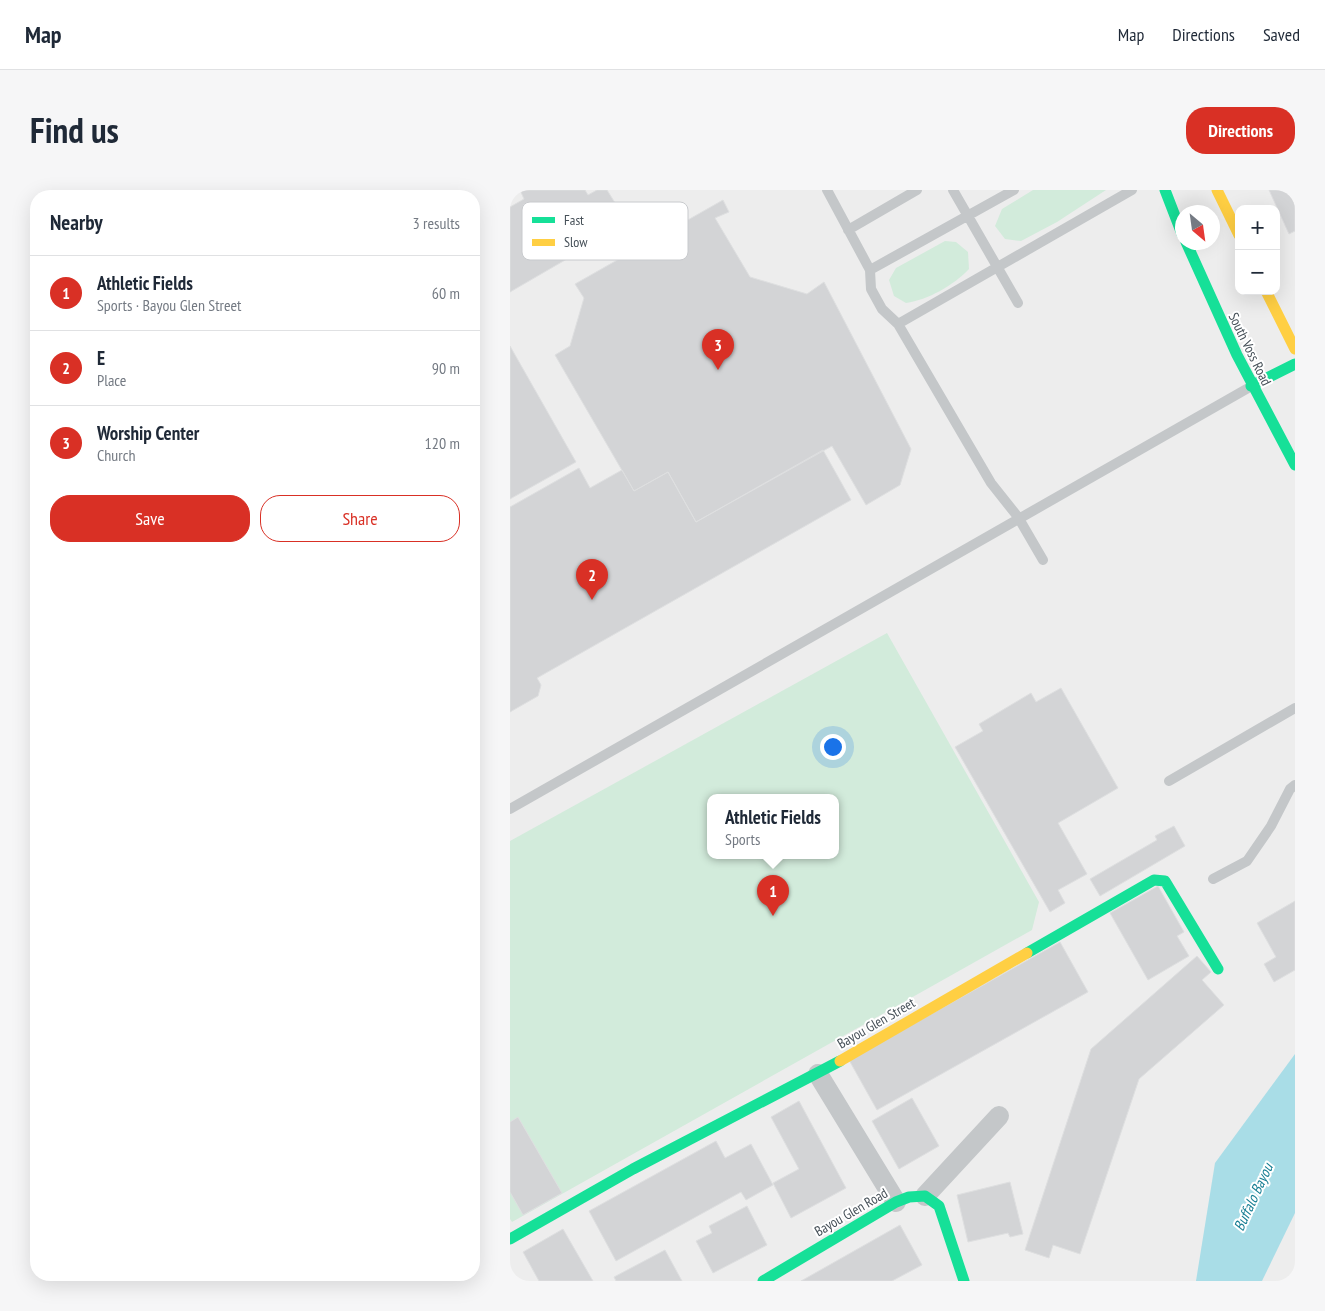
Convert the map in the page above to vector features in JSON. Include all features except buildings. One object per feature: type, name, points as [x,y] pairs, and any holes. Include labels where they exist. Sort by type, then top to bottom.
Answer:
[{"type":"street","points":[[1164,190],[1175,217]]},
{"type":"street","points":[[1217,190],[1235,227]]},
{"type":"street","name":"South Voss Road","points":[[1189,250],[1222,329],[1251,386],[1295,464]]},
{"type":"street","points":[[1268,295],[1295,350]]},
{"type":"street","points":[[1251,386],[1295,364]]},
{"type":"street","name":"Bayou Glen Street","points":[[510,1239],[522,1234],[634,1169],[818,1074],[1154,880],[1165,881],[1218,969]]},
{"type":"street","points":[[818,1074],[896,1202]]},
{"type":"street","points":[[964,1281],[939,1206],[926,1196],[999,1116]]},
{"type":"street","name":"Bayou Glen Road","points":[[763,1281],[896,1202],[909,1197],[926,1196]]},
{"type":"lane","points":[[827,190],[870,270],[871,289],[882,309],[898,324],[991,483],[1018,517],[1043,560]]},
{"type":"lane","points":[[848,230],[917,190]]},
{"type":"lane","points":[[954,190],[1018,303]]},
{"type":"lane","points":[[870,270],[1014,190]]},
{"type":"lane","points":[[898,324],[1132,190]]},
{"type":"lane","points":[[510,809],[1018,517],[1251,386]]},
{"type":"lane","points":[[1169,781],[1295,708]]},
{"type":"lane","points":[[1213,879],[1247,861],[1271,826],[1290,789],[1295,785]]},
{"type":"green space","points":[[1033,190],[1106,190],[1057,222],[1021,241],[1005,239],[995,226],[1002,209]]},
{"type":"green space","points":[[945,241],[956,242],[968,252],[969,269],[948,286],[923,299],[906,303],[894,296],[889,280],[896,268]]},
{"type":"green space","points":[[887,633],[1039,902],[1032,930],[512,1222],[510,1219],[510,841]]},
{"type":"water","name":"Buffalo Bayou","points":[[1295,1054],[1295,1213],[1262,1281],[1196,1281],[1215,1163]]},
{"type":"traffic: fast","points":[[1165,190],[1175,216]]},
{"type":"traffic: fast","points":[[1190,250],[1237,355],[1295,465]]},
{"type":"traffic: fast","points":[[1251,386],[1295,364]]},
{"type":"traffic: fast","points":[[1027,953],[1154,880],[1165,881],[1218,969]]},
{"type":"traffic: fast","points":[[510,1239],[633,1169],[840,1061]]},
{"type":"traffic: fast","points":[[763,1281],[896,1202],[909,1197],[925,1196],[939,1206],[964,1281]]},
{"type":"traffic: slow","points":[[1217,190],[1235,227]]},
{"type":"traffic: slow","points":[[1268,295],[1295,349]]},
{"type":"traffic: slow","points":[[840,1061],[1027,953]]},
{"type":"place","name":"Worship Center","points":[[718,370]]},
{"type":"place","name":"E","points":[[592,600]]},
{"type":"place","name":"Athletic Fields","points":[[773,916]]}]
